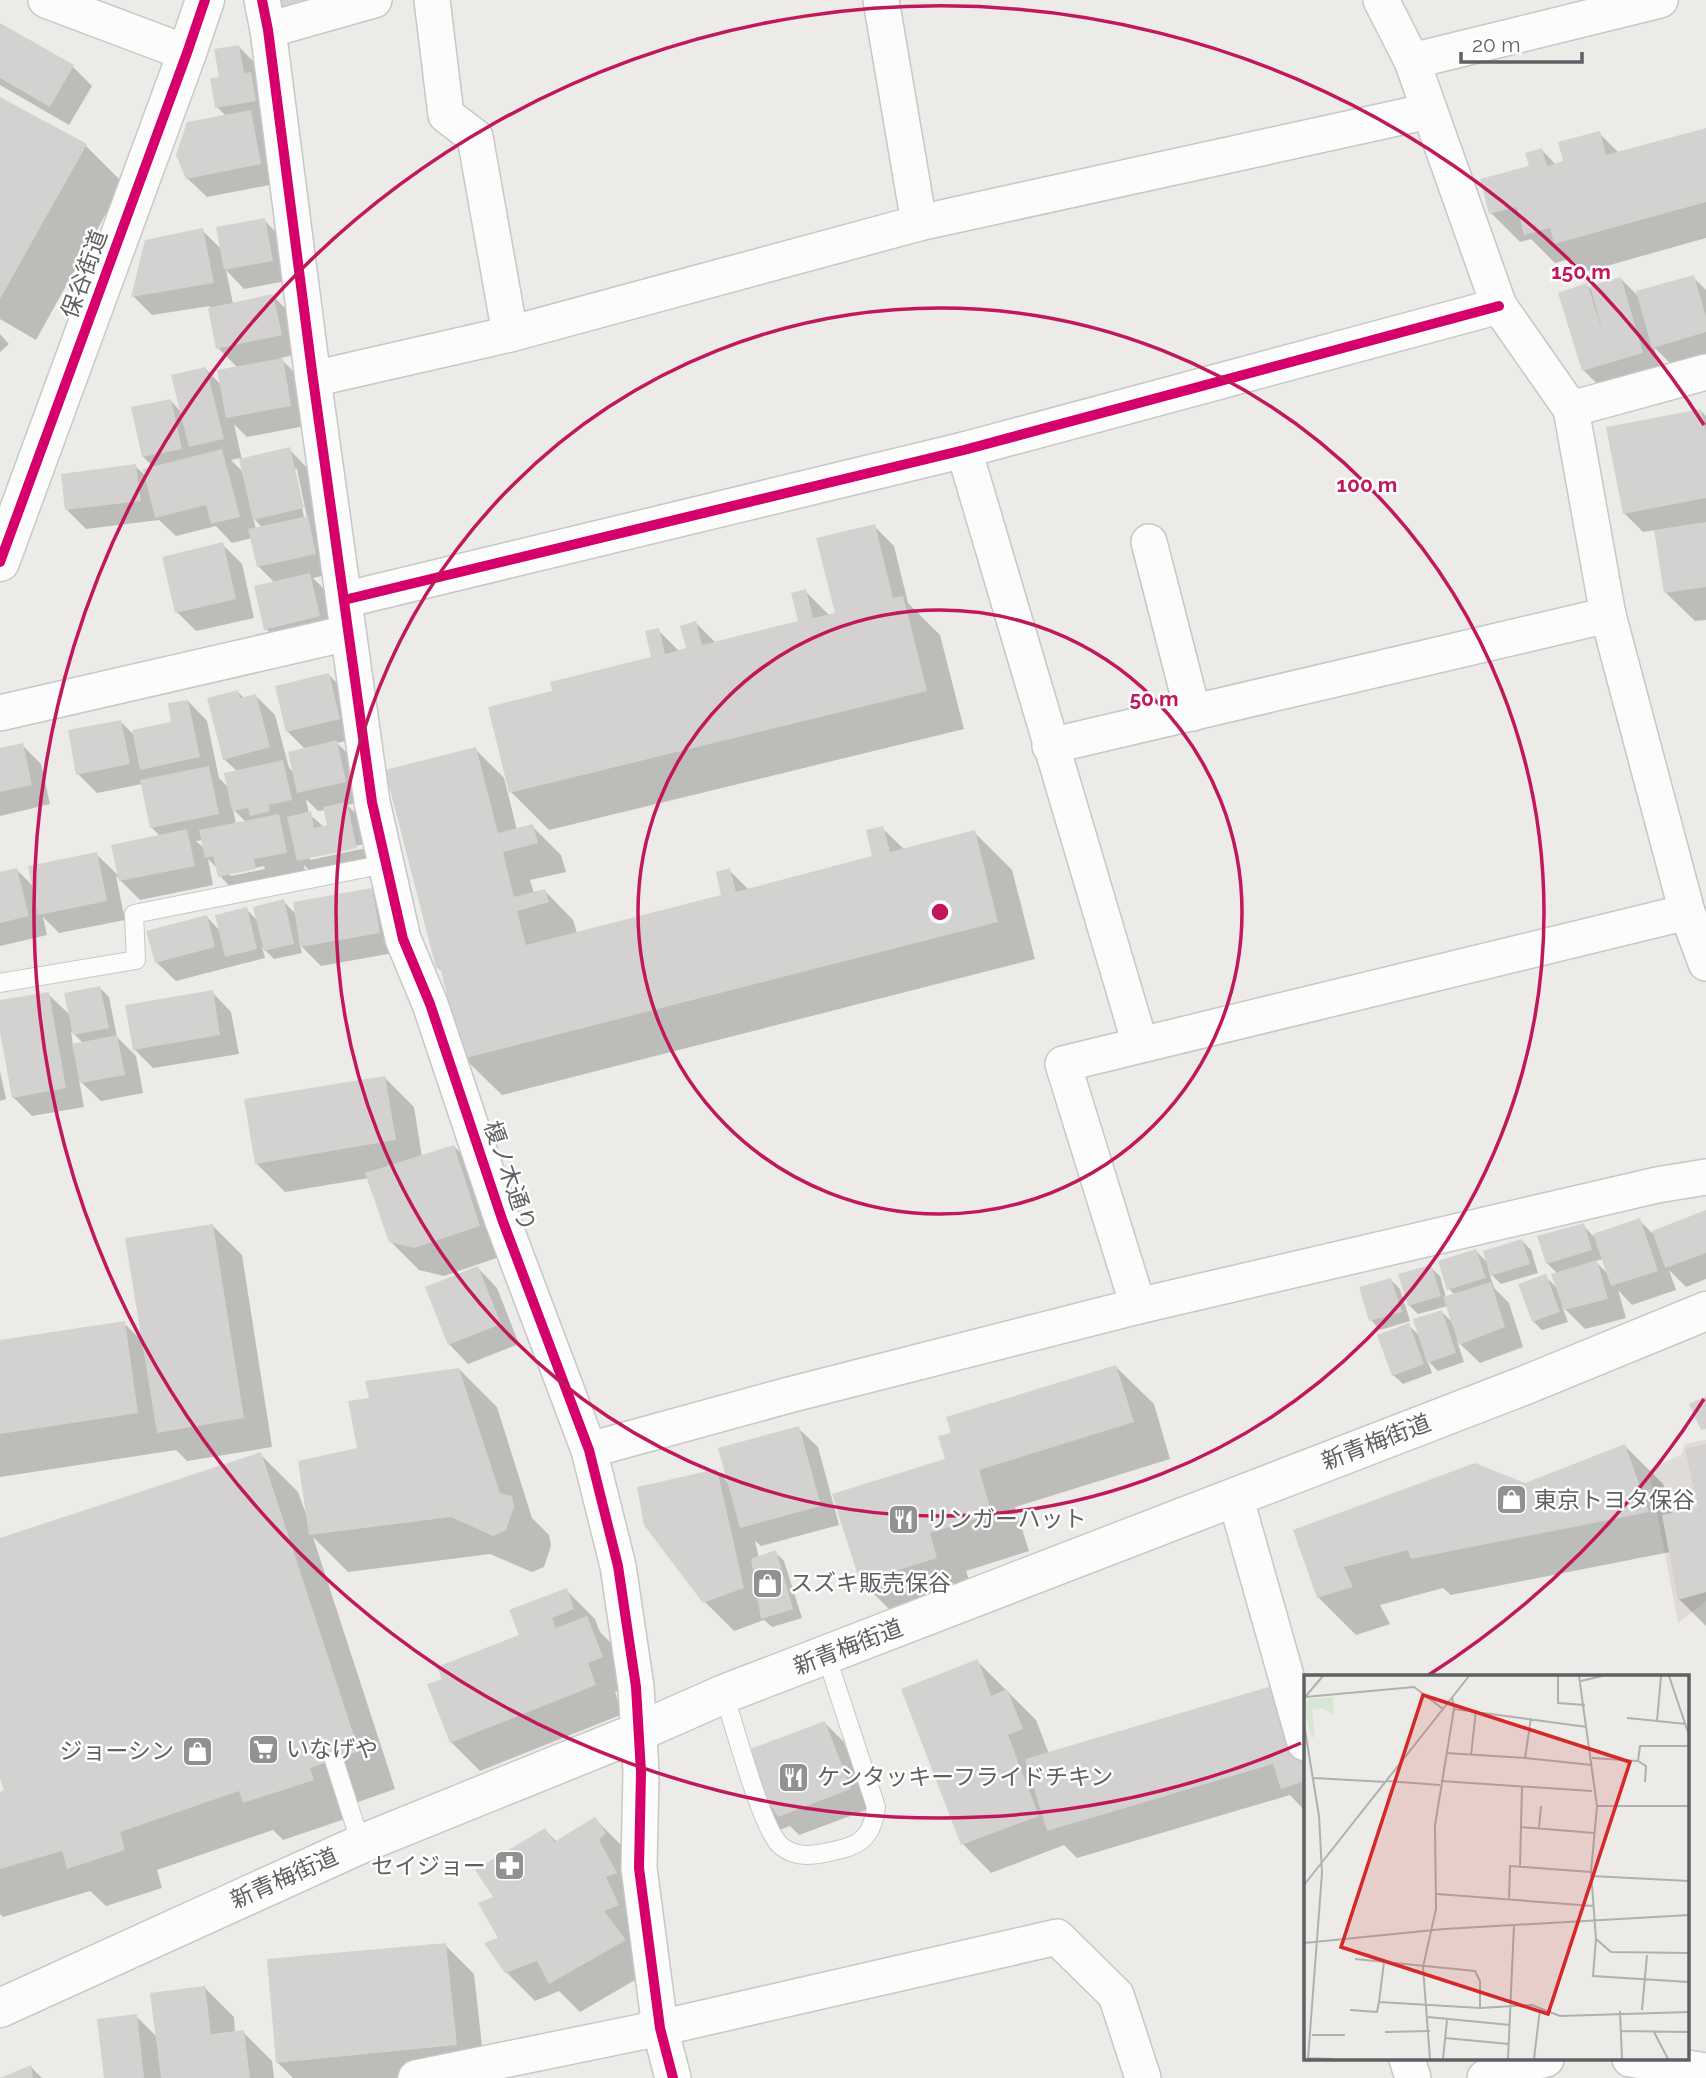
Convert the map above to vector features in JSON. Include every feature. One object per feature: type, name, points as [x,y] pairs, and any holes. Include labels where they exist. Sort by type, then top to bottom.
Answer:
[{"type":"main road","name":"保谷街道","points":[[0,562],[205,0]]},
{"type":"main road","name":"新青梅街道","points":[[0,2008],[361,1844],[638,1732],[724,1694],[1522,1386],[1706,1311]]},
{"type":"street","points":[[46,0],[187,53]]},
{"type":"street","points":[[265,15],[374,0]]},
{"type":"street","points":[[432,0],[446,116],[475,137],[510,334]]},
{"type":"street","points":[[881,0],[919,223]]},
{"type":"street","points":[[1139,1306],[1063,1063],[1140,1044],[1699,939],[1608,615],[1571,409],[1499,306],[1412,61],[1381,0]]},
{"type":"street","points":[[1412,61],[1660,0]]},
{"type":"street","name":"榎ノ木通り","points":[[265,15],[372,802],[403,939],[430,1004],[502,1219],[589,1450],[618,1566],[636,1687],[641,1772],[639,1868],[660,2028],[673,2078]]},
{"type":"street","points":[[313,379],[510,334],[919,223],[1430,111]]},
{"type":"street","points":[[0,713],[346,616],[1499,306]]},
{"type":"street","points":[[1571,409],[1706,372]]},
{"type":"street","points":[[964,450],[1140,1044]]},
{"type":"street","points":[[1149,542],[1194,713]]},
{"type":"street","points":[[1050,746],[1608,615]]},
{"type":"street","points":[[589,1450],[789,1395],[1139,1306],[1643,1188],[1706,1177]]},
{"type":"street","points":[[1236,1496],[1304,1739]]},
{"type":"street","points":[[416,2078],[660,2028],[1056,1937],[1116,1995],[1143,2078]]},
{"type":"street","points":[[1407,2060],[1413,2078]]},
{"type":"street","points":[[1485,2078],[1499,2071],[1542,2060]]},
{"type":"street","points":[[1636,2060],[1639,2078]]},
{"type":"street","points":[[1642,2060],[1706,2071]]},
{"type":"lane","points":[[0,983],[136,960],[134,914],[385,864]]},
{"type":"lane","points":[[724,1694],[765,1820],[779,1844],[795,1854],[815,1855],[845,1848],[860,1842],[873,1827],[876,1807],[826,1655]]},
{"type":"lane","points":[[334,1760],[361,1844]]},
{"type":"shaded area","points":[[1706,1440],[1706,1601],[1678,1623],[1649,1470],[1681,1455],[1685,1444]]},
{"type":"building","points":[[279,0],[333,0],[283,15]]},
{"type":"building","points":[[0,23],[74,65],[50,107],[0,78]]},
{"type":"building","points":[[239,45],[244,73],[251,72],[256,101],[215,108],[210,78],[219,77],[214,49]]},
{"type":"building","points":[[0,97],[87,144],[0,299]]},
{"type":"building","points":[[251,110],[261,164],[186,179],[176,155],[187,122]]},
{"type":"building","points":[[1706,128],[1706,202],[1554,244],[1550,228],[1524,235],[1517,207],[1489,214],[1480,179],[1529,166],[1525,153],[1542,148],[1547,166],[1563,161],[1558,142],[1600,131],[1606,155]]},
{"type":"building","points":[[265,218],[273,261],[224,270],[216,227]]},
{"type":"building","points":[[203,228],[214,283],[131,297],[145,240]]},
{"type":"building","points":[[1694,275],[1706,317],[1706,332],[1652,348],[1636,291]]},
{"type":"building","points":[[1621,277],[1643,353],[1582,371],[1558,293],[1587,283],[1603,333],[1590,286]]},
{"type":"building","points":[[273,294],[282,335],[216,349],[208,308]]},
{"type":"building","points":[[283,358],[291,406],[226,418],[217,370]]},
{"type":"building","points":[[206,367],[224,439],[189,447],[171,375]]},
{"type":"building","points":[[171,399],[182,449],[142,457],[131,407]]},
{"type":"building","points":[[1701,409],[1706,432],[1706,498],[1623,514],[1606,427]]},
{"type":"building","points":[[290,447],[304,508],[253,520],[239,459]]},
{"type":"building","points":[[222,449],[240,517],[211,524],[206,505],[155,518],[143,469]]},
{"type":"building","points":[[136,464],[141,501],[65,510],[61,474]]},
{"type":"building","points":[[308,516],[316,554],[257,567],[248,529]]},
{"type":"building","points":[[1706,522],[1706,587],[1664,593],[1654,530]]},
{"type":"building","points":[[875,524],[893,598],[903,596],[927,691],[509,793],[488,707],[552,691],[550,682],[651,657],[645,631],[659,628],[665,654],[686,648],[680,626],[696,621],[702,645],[798,621],[791,593],[806,589],[813,618],[835,613],[816,538]]},
{"type":"building","points":[[223,542],[236,599],[175,613],[162,557]]},
{"type":"building","points":[[310,573],[320,616],[264,630],[254,586]]},
{"type":"building","points":[[329,673],[340,719],[286,732],[275,686]]},
{"type":"building","points":[[238,690],[240,698],[256,694],[270,747],[223,760],[207,698]]},
{"type":"building","points":[[188,700],[200,757],[140,770],[132,730],[171,722],[168,703]]},
{"type":"building","points":[[121,720],[130,764],[76,775],[68,730]]},
{"type":"building","points":[[337,740],[346,782],[297,793],[288,752]]},
{"type":"building","points":[[23,743],[32,785],[0,792],[0,748]]},
{"type":"building","points":[[476,747],[498,833],[533,824],[538,843],[503,852],[514,897],[545,889],[549,902],[517,911],[526,945],[721,895],[716,872],[730,868],[736,892],[872,856],[866,830],[883,826],[890,852],[975,830],[998,922],[462,1059],[440,967],[436,968],[385,770]]},
{"type":"building","points":[[283,760],[292,800],[269,805],[270,811],[250,816],[248,808],[232,811],[224,773]]},
{"type":"building","points":[[209,766],[219,814],[150,828],[140,780]]},
{"type":"building","points":[[347,802],[357,848],[297,861],[287,817],[311,811],[314,828],[327,825],[323,807]]},
{"type":"building","points":[[279,814],[287,853],[254,859],[256,869],[218,877],[213,856],[205,858],[199,830]]},
{"type":"building","points":[[187,829],[195,866],[119,881],[111,845]]},
{"type":"building","points":[[97,852],[107,901],[38,915],[28,866]]},
{"type":"building","points":[[17,868],[29,916],[0,923],[0,872]]},
{"type":"building","points":[[372,888],[380,933],[300,947],[293,902]]},
{"type":"building","points":[[284,899],[294,944],[264,951],[253,907]]},
{"type":"building","points":[[247,907],[257,949],[225,957],[215,915]]},
{"type":"building","points":[[207,915],[215,947],[155,963],[146,931]]},
{"type":"building","points":[[100,986],[109,1028],[73,1035],[64,993]]},
{"type":"building","points":[[213,990],[220,1035],[133,1050],[125,1005]]},
{"type":"building","points":[[49,992],[66,1088],[12,1098],[0,1032],[0,1000]]},
{"type":"building","points":[[117,1035],[125,1075],[80,1083],[72,1044]]},
{"type":"building","points":[[385,1076],[396,1140],[255,1164],[244,1099]]},
{"type":"building","points":[[454,1145],[480,1226],[414,1248],[389,1242],[365,1173]]},
{"type":"building","points":[[1706,1210],[1706,1253],[1665,1268],[1652,1231]]},
{"type":"building","points":[[1640,1218],[1658,1271],[1611,1286],[1593,1234]]},
{"type":"building","points":[[1584,1223],[1592,1250],[1546,1264],[1537,1236]]},
{"type":"building","points":[[213,1224],[244,1418],[157,1433],[125,1238]]},
{"type":"building","points":[[1522,1239],[1530,1264],[1490,1276],[1483,1251]]},
{"type":"building","points":[[1476,1249],[1486,1278],[1447,1290],[1438,1261]]},
{"type":"building","points":[[1597,1260],[1608,1299],[1564,1310],[1551,1274]]},
{"type":"building","points":[[1431,1265],[1441,1296],[1408,1306],[1398,1274]]},
{"type":"building","points":[[478,1266],[501,1324],[448,1345],[425,1287]]},
{"type":"building","points":[[1546,1274],[1560,1312],[1532,1322],[1518,1284]]},
{"type":"building","points":[[1391,1278],[1402,1312],[1369,1321],[1359,1287]]},
{"type":"building","points":[[1491,1282],[1505,1327],[1459,1345],[1443,1297]]},
{"type":"building","points":[[1442,1310],[1456,1353],[1427,1363],[1413,1319]]},
{"type":"building","points":[[125,1321],[138,1413],[0,1434],[0,1340]]},
{"type":"building","points":[[1409,1323],[1424,1364],[1392,1376],[1377,1335]]},
{"type":"building","points":[[1116,1365],[1134,1422],[979,1470],[992,1514],[930,1533],[937,1558],[860,1582],[832,1494],[945,1459],[938,1436],[951,1433],[946,1417]]},
{"type":"building","points":[[459,1368],[500,1493],[512,1496],[514,1507],[506,1530],[493,1536],[451,1517],[309,1535],[298,1461],[357,1448],[348,1401],[369,1398],[365,1381]]},
{"type":"building","points":[[1706,1396],[1706,1429],[1701,1430],[1689,1404]]},
{"type":"building","points":[[799,1426],[821,1506],[740,1528],[718,1448]]},
{"type":"building","points":[[1625,1444],[1649,1512],[1411,1559],[1408,1550],[1344,1567],[1353,1587],[1317,1598],[1293,1530],[1475,1463],[1525,1483]]},
{"type":"building","points":[[1706,1444],[1706,1592],[1678,1600],[1662,1515],[1698,1507],[1685,1449]]},
{"type":"building","points":[[261,1452],[359,1751],[310,1768],[314,1780],[243,1803],[239,1791],[120,1832],[125,1850],[67,1869],[62,1851],[0,1869],[0,1792],[4,1790],[0,1779],[0,1538]]},
{"type":"building","points":[[717,1469],[744,1588],[703,1603],[644,1525],[637,1487]]},
{"type":"building","points":[[776,1550],[793,1609],[761,1619],[751,1559]]},
{"type":"building","points":[[567,1588],[574,1609],[552,1618],[556,1628],[587,1616],[603,1657],[588,1663],[596,1685],[450,1743],[427,1684],[442,1679],[437,1667],[519,1635],[509,1610]]},
{"type":"building","points":[[978,1659],[991,1696],[1007,1689],[1023,1729],[1008,1735],[1039,1816],[961,1845],[901,1689]]},
{"type":"building","points":[[1279,1684],[1304,1769],[1304,1781],[1281,1789],[1273,1764],[1047,1831],[1025,1759]]},
{"type":"building","points":[[825,1721],[851,1789],[778,1817],[772,1807],[754,1813],[741,1774],[756,1768],[750,1749]]},
{"type":"building","points":[[595,1817],[606,1833],[599,1840],[617,1873],[606,1877],[619,1905],[604,1911],[626,1940],[549,1984],[537,1961],[505,1973],[484,1943],[498,1938],[478,1903],[493,1897],[475,1870],[545,1828],[554,1842]]},
{"type":"building","points":[[446,1943],[457,2045],[276,2063],[267,1959]]},
{"type":"building","points":[[205,1986],[211,2034],[244,2030],[250,2078],[161,2078],[150,1993]]},
{"type":"building","points":[[137,2014],[144,2078],[104,2078],[97,2019]]},
{"type":"building","points":[[31,2065],[33,2078],[0,2078]]},
{"type":"cycle path","points":[[0,562],[205,0]]},
{"type":"cycle path","points":[[262,0],[372,802],[403,939],[430,1004],[502,1219],[589,1450],[618,1566],[636,1687],[641,1772],[639,1868],[660,2028],[673,2078]]},
{"type":"cycle path","points":[[344,600],[964,450],[1499,306]]},
{"type":"place","name":"東京トヨタ保谷","points":[[1511,1500]]},
{"type":"place","name":"リンガーハット","points":[[903,1519]]},
{"type":"place","name":"スズキ販売保谷","points":[[767,1583]]},
{"type":"place","name":"いなげや","points":[[263,1749]]},
{"type":"place","name":"ジョーシン","points":[[197,1751]]},
{"type":"place","name":"ケンタッキーフライドチキン","points":[[794,1777]]},
{"type":"place","name":"セイジョー","points":[[509,1866]]}]
